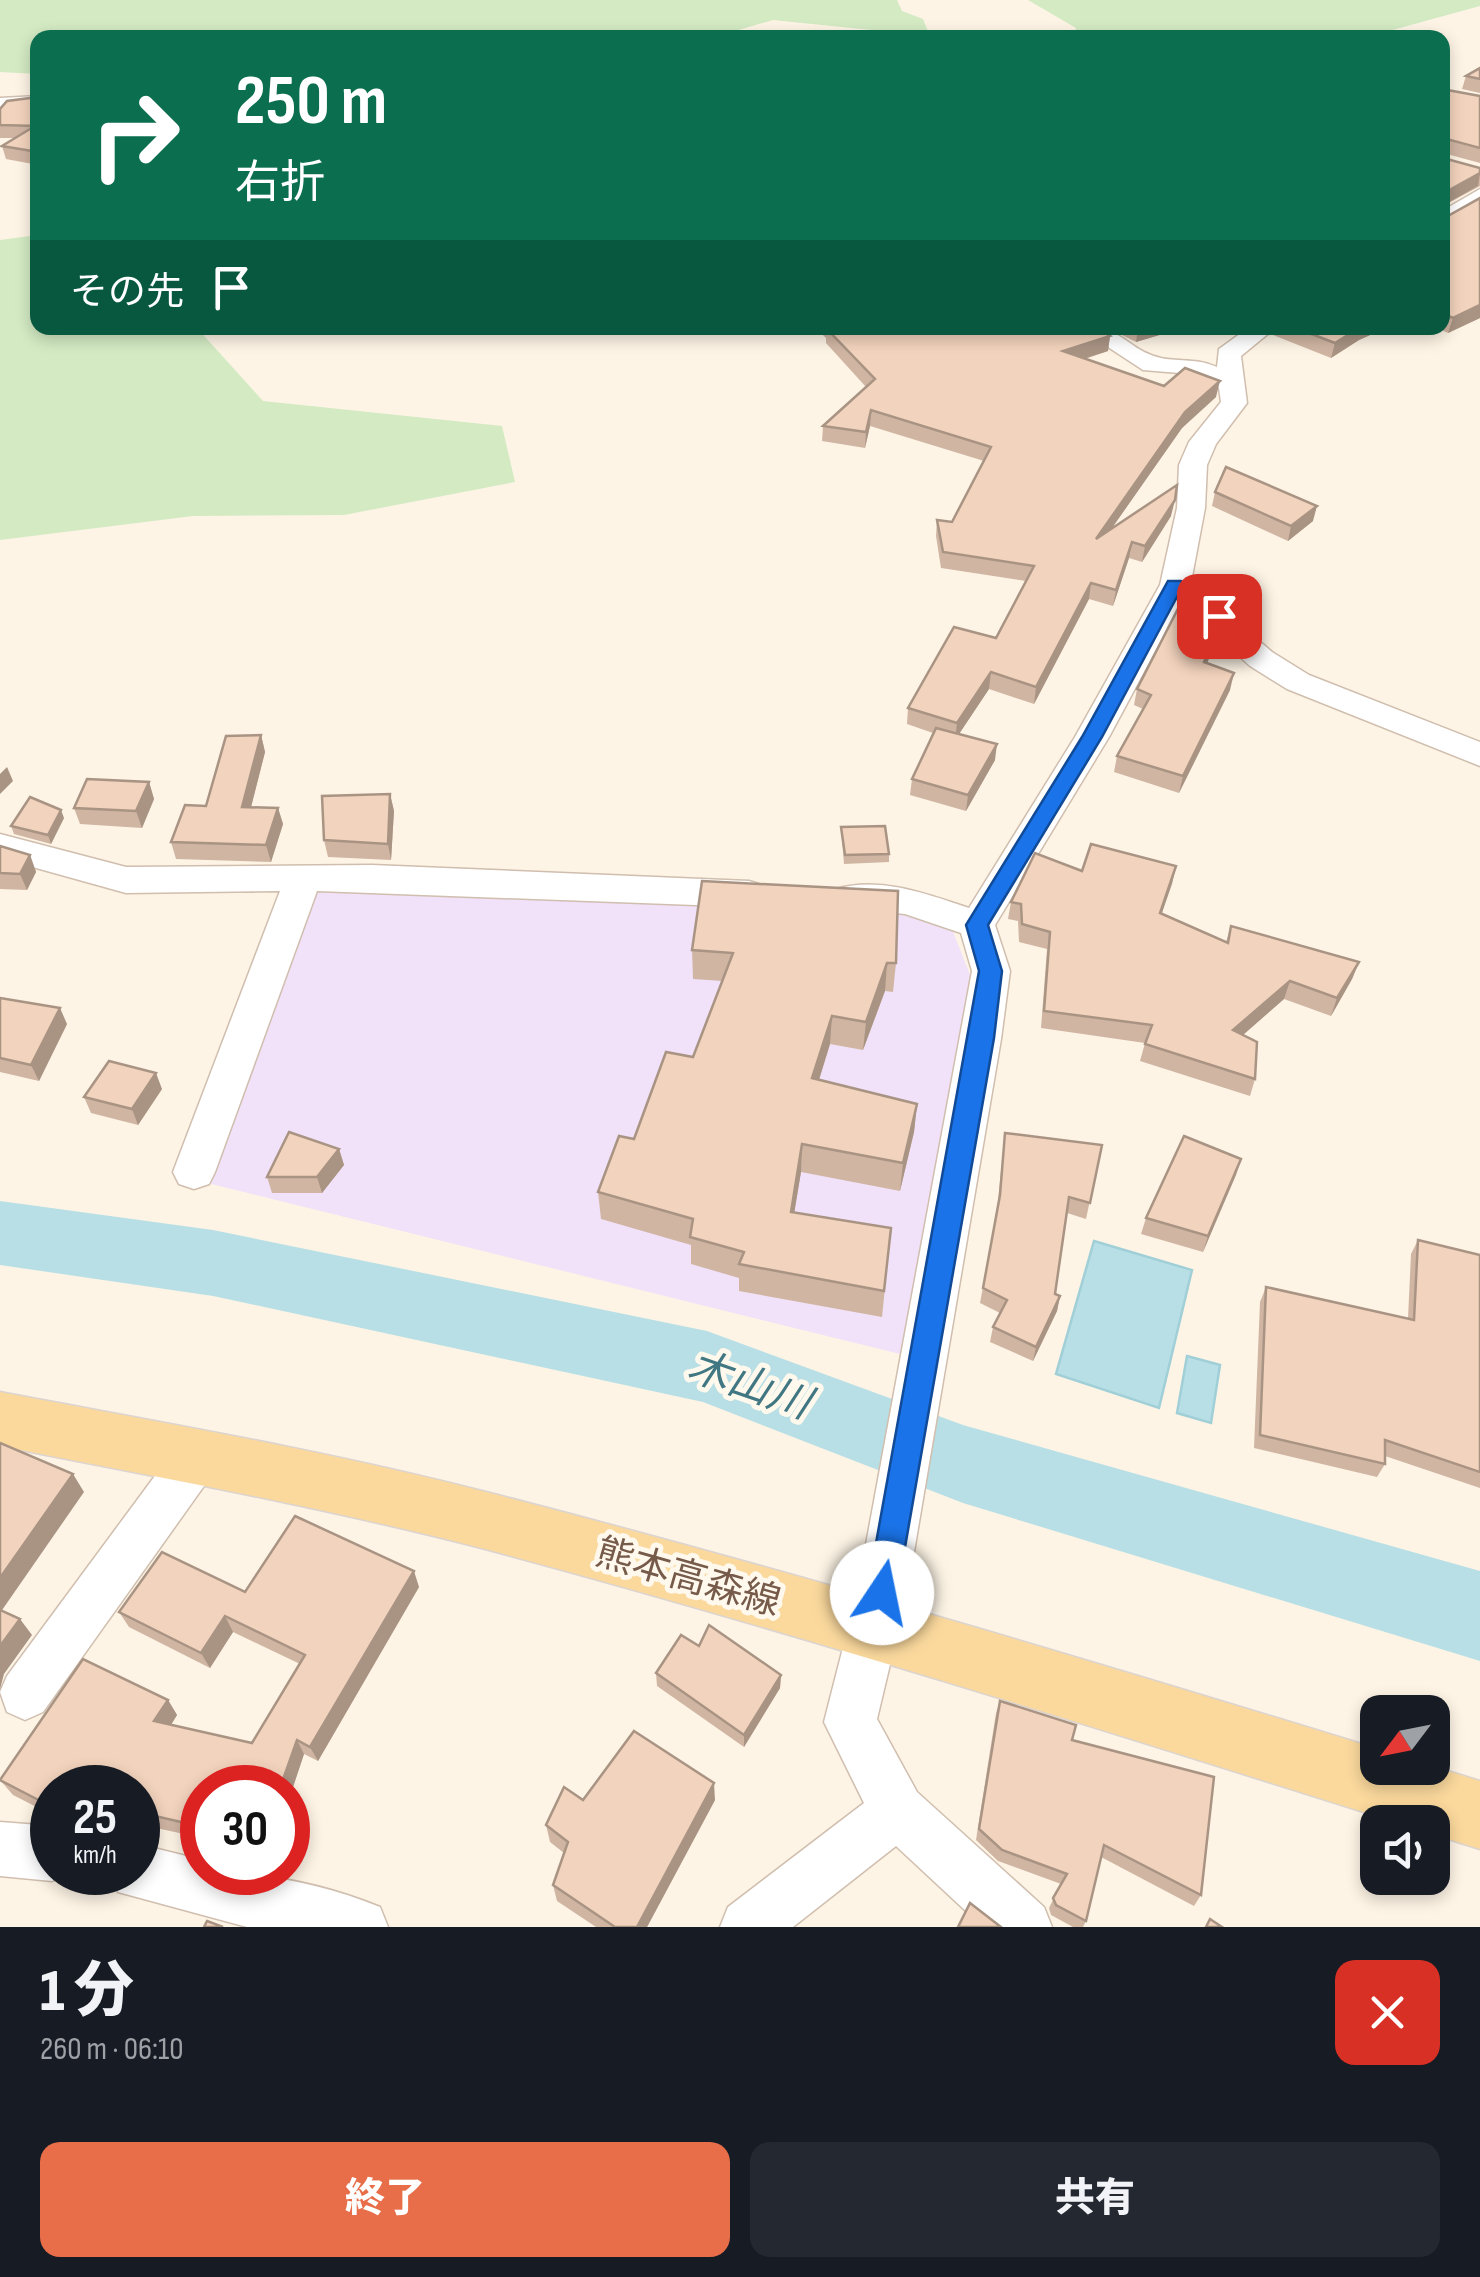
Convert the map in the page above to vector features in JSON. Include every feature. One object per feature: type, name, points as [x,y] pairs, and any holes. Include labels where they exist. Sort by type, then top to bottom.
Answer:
[{"type":"main road","name":"熊本高森線","points":[[0,1419],[198,1456],[878,1611],[1480,1816]]},
{"type":"street","points":[[0,104],[30,102]]},
{"type":"street","points":[[1480,196],[1456,215],[1480,232]]},
{"type":"street","points":[[1102,335],[1152,366],[1196,367],[1235,386]]},
{"type":"street","points":[[1024,1927],[898,1811],[850,1722],[878,1611],[924,1376],[990,971],[977,925],[1092,737],[1174,584],[1191,508],[1193,465],[1202,442],[1234,403],[1235,386],[1228,354],[1254,335]]},
{"type":"street","points":[[1174,584],[1219,616],[1252,652],[1276,670],[1360,710],[1480,755]]},
{"type":"street","points":[[0,846],[126,880],[372,878],[907,901],[977,925]]},
{"type":"street","points":[[194,1172],[303,879]]},
{"type":"street","points":[[25,1694],[198,1456]]},
{"type":"street","points":[[748,1927],[898,1811]]},
{"type":"street","points":[[0,1849],[30,1851]]},
{"type":"street","points":[[160,1877],[360,1927]]},
{"type":"shaded area","points":[[307,883],[907,909],[952,929],[974,985],[900,1354],[211,1184]]},
{"type":"green space","points":[[0,0],[897,0],[902,11],[923,19],[928,30],[871,30],[773,20],[739,30],[30,30],[30,74],[0,72]]},
{"type":"green space","points":[[1028,0],[1480,0],[1480,6],[1393,30],[1076,28]]},
{"type":"green space","points":[[30,236],[30,335],[203,335],[263,401],[502,426],[515,482],[344,515],[193,516],[0,540],[0,240]]},
{"type":"water","points":[[1094,1241],[1192,1270],[1159,1408],[1056,1374]]},
{"type":"water","points":[[1187,1356],[1220,1365],[1211,1423],[1177,1413]]},
{"type":"building","points":[[1480,68],[1480,79],[1466,76]]},
{"type":"building","points":[[1450,90],[1480,96],[1480,148],[1450,140]]},
{"type":"building","points":[[30,98],[30,126],[0,125],[0,109],[7,101]]},
{"type":"building","points":[[30,129],[30,151],[2,146]]},
{"type":"building","points":[[1450,160],[1480,168],[1480,173],[1450,190]]},
{"type":"building","points":[[1480,198],[1480,305],[1453,318],[1450,215]]},
{"type":"building","points":[[833,335],[1108,335],[1063,351],[1164,386],[1185,368],[1220,381],[1185,412],[1096,539],[1177,485],[1175,500],[1145,546],[1132,542],[1116,590],[1091,583],[1036,687],[991,672],[957,723],[908,708],[954,627],[996,638],[1034,566],[943,552],[937,520],[952,522],[991,447],[871,410],[866,432],[823,426],[875,379]]},
{"type":"building","points":[[1314,335],[1348,335],[1335,343]]},
{"type":"building","points":[[1226,467],[1317,506],[1291,526],[1215,492]]},
{"type":"building","points":[[1186,593],[1221,625],[1204,662],[1234,673],[1183,776],[1117,756],[1151,695],[1137,689]]},
{"type":"building","points":[[936,728],[997,744],[968,795],[912,779]]},
{"type":"building","points":[[261,735],[242,807],[278,808],[266,845],[171,842],[185,805],[206,806],[226,736]]},
{"type":"building","points":[[87,779],[149,782],[136,811],[74,808]]},
{"type":"building","points":[[390,794],[388,844],[324,840],[322,796]]},
{"type":"building","points":[[30,797],[61,810],[48,835],[11,826]]},
{"type":"building","points":[[885,826],[889,854],[845,855],[841,827]]},
{"type":"building","points":[[1091,844],[1176,866],[1160,913],[1228,943],[1231,926],[1359,962],[1337,998],[1290,981],[1233,1030],[1257,1042],[1255,1079],[1145,1044],[1152,1025],[1044,1011],[1050,932],[1022,924],[1021,904],[1011,902],[1035,853],[1082,871]]},
{"type":"building","points":[[0,846],[30,855],[20,874],[0,873]]},
{"type":"building","points":[[702,881],[898,891],[896,963],[887,963],[866,1022],[832,1016],[812,1078],[917,1104],[903,1163],[802,1144],[791,1212],[891,1228],[884,1291],[739,1264],[744,1252],[690,1237],[693,1219],[598,1192],[619,1136],[634,1139],[666,1052],[693,1057],[733,953],[692,950]]},
{"type":"building","points":[[0,998],[60,1008],[31,1065],[0,1058]]},
{"type":"building","points":[[109,1061],[156,1073],[132,1109],[84,1097]]},
{"type":"building","points":[[289,1132],[339,1149],[317,1177],[267,1177]]},
{"type":"building","points":[[1005,1133],[1102,1145],[1090,1203],[1069,1197],[1055,1294],[1060,1296],[1036,1347],[993,1327],[1007,1300],[983,1288],[1000,1195]]},
{"type":"building","points":[[1184,1136],[1241,1159],[1208,1236],[1146,1218]]},
{"type":"building","points":[[1418,1240],[1480,1255],[1480,1472],[1385,1440],[1385,1464],[1260,1435],[1266,1287],[1414,1320]]},
{"type":"building","points":[[0,1443],[73,1474],[0,1578]]},
{"type":"building","points":[[295,1516],[414,1571],[310,1747],[297,1740],[288,1765],[180,1765],[180,1822],[160,1817],[160,1765],[30,1765],[30,1796],[0,1780],[83,1659],[168,1700],[154,1721],[252,1743],[305,1655],[225,1616],[201,1653],[119,1612],[162,1552],[245,1592]]},
{"type":"building","points":[[0,1610],[20,1619],[0,1646]]},
{"type":"building","points":[[709,1625],[781,1675],[744,1735],[656,1673],[681,1635],[699,1646]]},
{"type":"building","points":[[1000,1701],[1076,1725],[1072,1740],[1214,1777],[1201,1895],[1104,1845],[1086,1921],[1056,1905],[1053,1898],[1067,1874],[1002,1850],[979,1829]]},
{"type":"building","points":[[634,1731],[714,1783],[637,1927],[615,1927],[553,1885],[568,1842],[546,1825],[564,1787],[583,1800]]},
{"type":"building","points":[[970,1903],[1001,1927],[958,1927]]},
{"type":"building","points":[[1210,1919],[1222,1927],[1206,1927]]},
{"type":"waterway","name":"木山川","points":[[0,1233],[213,1263],[707,1367],[963,1464],[1480,1616]]},
{"type":"route","points":[[882,1593],[982,1038],[990,971],[977,925],[1092,737],[1174,584],[1219,616]]}]
